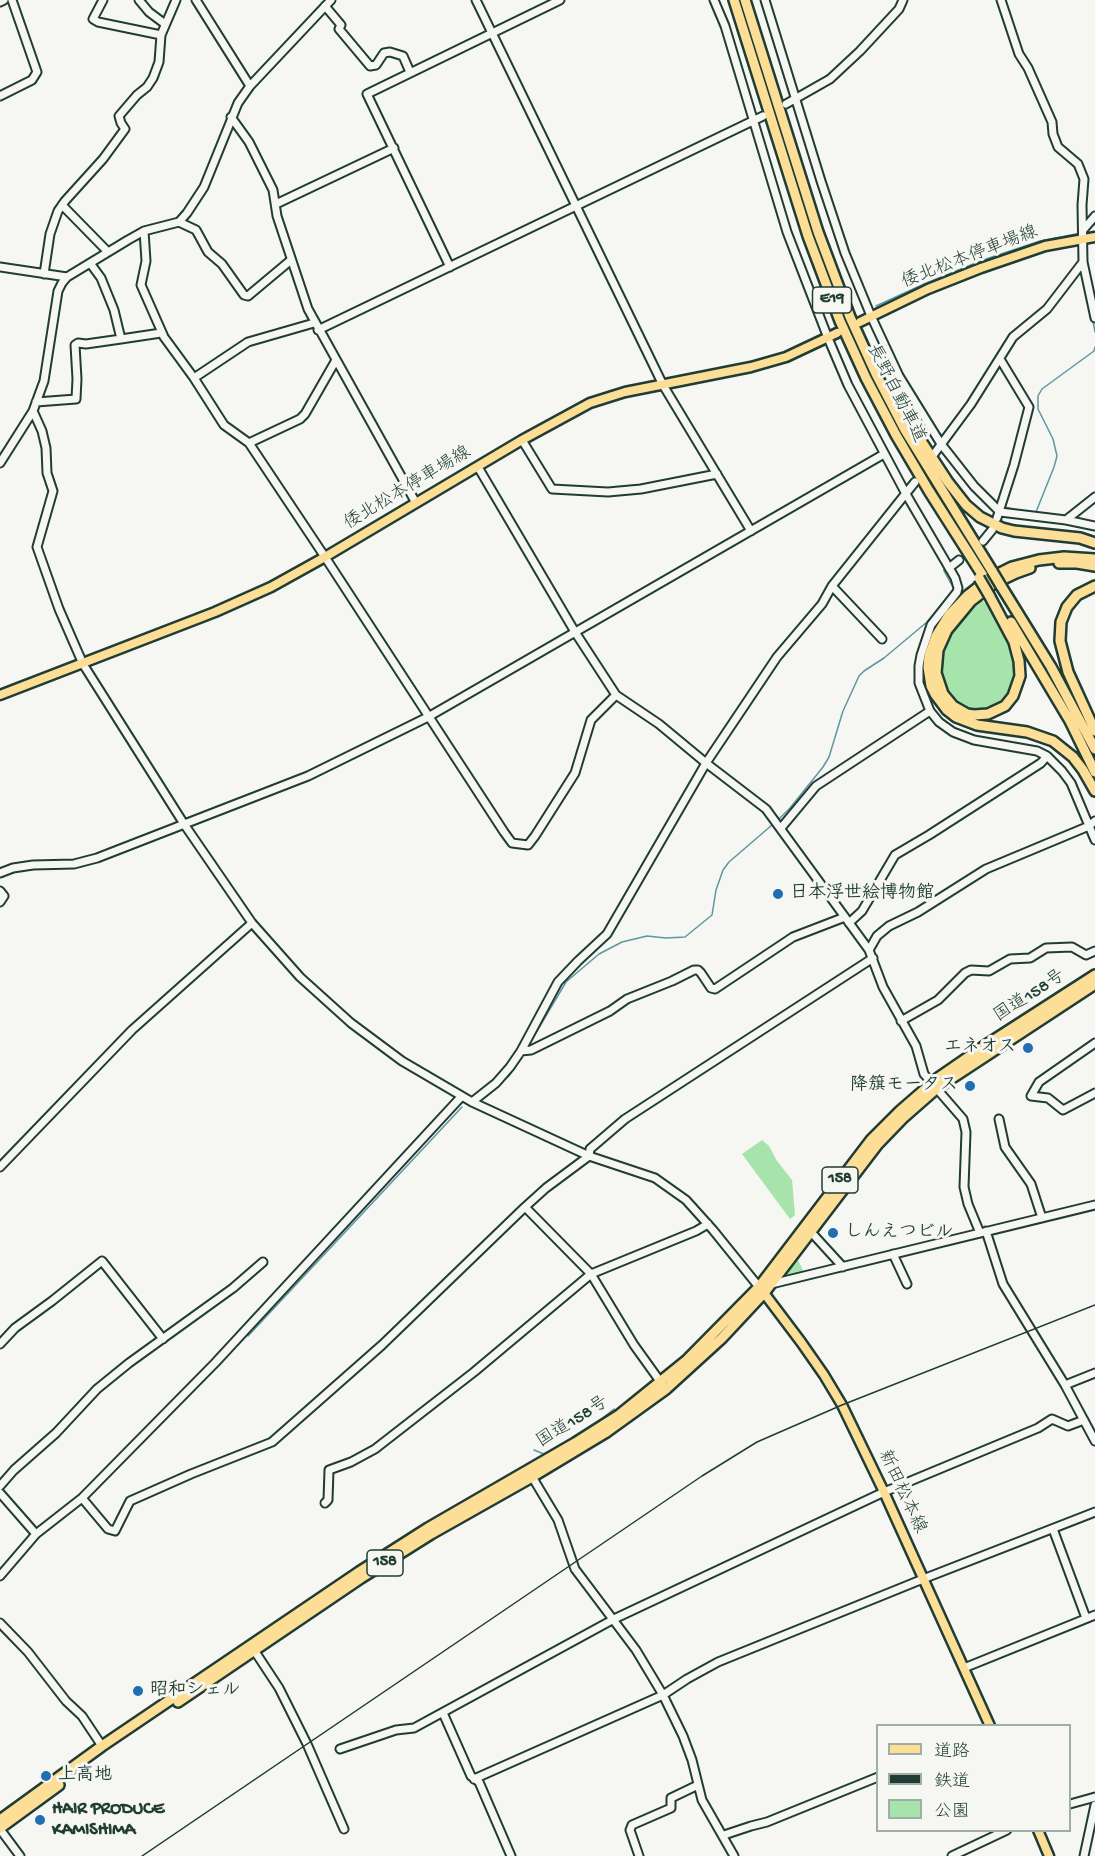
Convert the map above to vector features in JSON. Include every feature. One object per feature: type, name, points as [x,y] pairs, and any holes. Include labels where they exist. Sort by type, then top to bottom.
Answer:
[{"type":"highway","name":"長野自動車道","points":[[734,0],[804,226],[824,281],[866,378],[929,491],[984,575],[1001,586],[1052,667],[1095,749]]},
{"type":"highway","name":"長野自動車道","points":[[745,0],[818,232],[834,278],[864,349],[984,575],[991,594],[1059,702],[1095,772]]},
{"type":"highway","points":[[864,349],[928,454],[959,497],[973,511],[989,522],[1014,531],[1080,538],[1095,543]]},
{"type":"highway","points":[[1095,559],[1064,557],[1039,560],[1012,567],[990,578],[967,596],[949,615],[936,636],[928,667],[931,686],[935,694],[947,710],[956,717],[977,725],[1028,732],[1053,741],[1083,770],[1095,791]]},
{"type":"highway","points":[[991,594],[1014,642],[1020,676],[1016,690],[1005,706],[988,714],[974,715],[960,710],[948,701],[940,688],[936,673],[936,657],[941,640],[962,610],[980,592],[1028,569],[1066,563],[1095,566]]},
{"type":"highway","points":[[1095,586],[1084,590],[1071,601],[1063,615],[1060,632],[1064,660],[1095,731]]},
{"type":"highway","name":"国道158号","points":[[764,1288],[871,1140],[900,1111],[984,1047],[1095,975]]},
{"type":"highway","name":"国道158号","points":[[0,1820],[102,1746],[252,1648],[431,1534],[530,1474],[605,1434],[722,1338],[811,1232],[877,1145],[934,1085],[1095,984]]},
{"type":"highway","name":"国道158号","points":[[0,1828],[106,1750],[252,1648]]},
{"type":"main road","name":"倭北松本停車場線","points":[[860,322],[928,289],[981,268],[1083,234],[1095,237]]},
{"type":"main road","name":"倭北松本停車場線","points":[[0,694],[238,603],[294,575],[522,440],[590,404],[625,392],[751,367],[786,357],[837,333]]},
{"type":"main road","name":"新田松本線","points":[[764,1288],[832,1388],[884,1492],[990,1724]]},
{"type":"main road","points":[[1039,1832],[1049,1856]]},
{"type":"street","points":[[0,2],[4,0]]},
{"type":"street","points":[[0,96],[32,80],[37,72],[12,0]]},
{"type":"street","points":[[103,0],[93,19],[161,35]]},
{"type":"street","points":[[139,0],[149,12],[165,24]]},
{"type":"street","points":[[44,274],[50,234],[58,212],[104,159],[125,129],[119,116],[153,78],[159,62],[161,35],[176,0]]},
{"type":"street","points":[[196,0],[250,86]]},
{"type":"street","points":[[476,0],[663,385],[751,531]]},
{"type":"street","points":[[450,267],[367,94],[560,0]]},
{"type":"street","points":[[714,0],[725,26],[787,231],[848,386],[906,494],[955,578],[957,592],[931,625],[918,666],[919,683],[930,711],[939,722],[953,732],[974,740],[1037,751],[1047,756],[1071,783],[1092,823],[1095,840]]},
{"type":"street","points":[[765,0],[845,253],[899,376],[941,444],[999,515],[1066,520],[1095,526]]},
{"type":"street","points":[[786,104],[830,79],[899,9],[903,0]]},
{"type":"street","points":[[1001,0],[1019,54],[1028,68],[1052,122],[1053,134],[1058,147],[1078,164],[1084,179],[1083,262],[1095,318]]},
{"type":"street","points":[[0,463],[33,411],[44,381],[58,291],[67,277],[144,231],[179,222],[204,187],[238,103],[250,86],[328,3],[341,25],[339,28],[370,66],[376,65],[384,53],[390,52],[403,56],[410,72]]},
{"type":"street","points":[[194,378],[248,342],[316,327],[450,267],[763,116]]},
{"type":"street","points":[[231,117],[249,142],[269,179],[291,260],[316,327],[416,503]]},
{"type":"street","points":[[276,204],[394,148]]},
{"type":"street","points":[[63,205],[108,252]]},
{"type":"street","points":[[1083,234],[1095,216]]},
{"type":"street","points":[[179,222],[196,230],[208,252],[222,264],[244,295],[248,296],[291,260]]},
{"type":"street","points":[[144,231],[146,261],[141,285],[161,333],[194,378],[224,425],[249,443],[512,843],[528,845],[575,773],[591,720],[616,695]]},
{"type":"street","points":[[934,454],[971,404],[1013,337],[1047,309],[1083,262]]},
{"type":"street","points":[[90,263],[101,278],[114,310],[121,339]]},
{"type":"street","points":[[0,267],[67,277]]},
{"type":"street","points":[[36,402],[76,399],[75,345],[78,343],[86,344],[161,333]]},
{"type":"street","points":[[999,515],[1029,406],[1000,359]]},
{"type":"street","points":[[249,443],[300,419],[336,360]]},
{"type":"street","points":[[33,411],[42,431],[46,448],[47,473],[53,491],[37,547],[59,609],[83,664],[184,824],[252,923],[300,977],[351,1023],[402,1061],[461,1097],[589,1156],[655,1178],[686,1200],[764,1288],[1095,1205]]},
{"type":"street","points":[[522,440],[552,489],[608,492],[641,489],[717,474]]},
{"type":"street","points":[[0,873],[13,868],[74,864],[97,858],[308,776],[428,717],[884,454]]},
{"type":"street","points":[[478,467],[575,632],[616,695],[659,724],[766,809],[871,954],[883,987],[916,1046],[924,1074],[963,1119],[966,1132],[964,1187],[968,1204],[983,1232],[1003,1284],[1065,1386],[1095,1441]]},
{"type":"street","points":[[472,1102],[496,1083],[521,1052],[558,982],[607,934],[706,763],[777,657],[822,604],[832,586],[915,482]]},
{"type":"street","points":[[1066,520],[1095,497]]},
{"type":"street","points":[[983,541],[992,530]]},
{"type":"street","points":[[949,568],[959,560]]},
{"type":"street","points":[[832,586],[882,639]]},
{"type":"street","points":[[781,828],[816,786],[930,711]]},
{"type":"street","points":[[521,1052],[531,1050],[610,1011],[627,999],[694,970],[698,970],[711,988],[715,989],[793,937],[847,920],[862,911],[895,855],[1047,756]]},
{"type":"street","points":[[82,1498],[108,1529],[115,1531],[130,1501],[272,1442],[382,1346],[525,1207],[589,1156],[590,1149],[625,1119],[871,954],[877,936],[889,926],[918,912],[986,869],[1092,823]]},
{"type":"street","points":[[0,891],[3,896],[0,902]]},
{"type":"street","points":[[0,1167],[132,1030],[252,923]]},
{"type":"street","points":[[902,1021],[938,1000],[965,973],[971,970],[988,971],[1010,959],[1030,958],[1046,948],[1072,948],[1086,955],[1095,951]]},
{"type":"street","points":[[1095,1043],[1039,1082],[1031,1096],[1048,1098],[1063,1110],[1095,1093]]},
{"type":"street","points":[[0,1576],[36,1534],[82,1498],[215,1363],[461,1097]]},
{"type":"street","points":[[999,1119],[1005,1147],[1031,1184],[1042,1218]]},
{"type":"street","points":[[525,1207],[591,1274],[634,1345],[663,1386]]},
{"type":"street","points":[[325,1503],[328,1500],[329,1470],[351,1462],[375,1449],[474,1372],[591,1274],[708,1224]]},
{"type":"street","points":[[811,1232],[843,1267]]},
{"type":"street","points":[[893,1254],[906,1284]]},
{"type":"street","points":[[0,1344],[15,1328],[102,1261],[162,1339]]},
{"type":"street","points":[[0,1486],[14,1470],[56,1433],[97,1389],[233,1288],[263,1262]]},
{"type":"street","points":[[1065,1386],[1095,1373]]},
{"type":"street","points":[[340,1749],[396,1730],[414,1728],[614,1620],[884,1492],[1038,1428],[1052,1419],[1068,1426],[1084,1420]]},
{"type":"street","points":[[530,1474],[558,1520],[575,1569],[636,1650],[663,1695],[692,1760],[702,1800],[734,1856]]},
{"type":"street","points":[[0,1493],[36,1534]]},
{"type":"street","points":[[474,1779],[663,1695],[718,1662],[1095,1512]]},
{"type":"street","points":[[1053,1529],[1086,1618]]},
{"type":"street","points":[[964,1668],[1095,1615]]},
{"type":"street","points":[[0,1623],[28,1652],[66,1701],[81,1716],[102,1746]]},
{"type":"street","points":[[252,1648],[279,1688],[307,1744],[344,1829]]},
{"type":"street","points":[[442,1713],[471,1776],[479,1782],[511,1856]]},
{"type":"street","points":[[724,1835],[767,1822],[876,1779]]},
{"type":"street","points":[[639,1856],[630,1830],[632,1826],[670,1808],[672,1798],[698,1785]]},
{"type":"street","points":[[1071,1804],[1095,1797]]},
{"type":"street","points":[[1084,1856],[1095,1805]]},
{"type":"street","points":[[0,1828],[21,1856]]},
{"type":"street","points":[[952,1856],[1003,1832]]},
{"type":"green space","points":[[982,600],[990,607],[1013,650],[1016,677],[1013,690],[1006,700],[990,709],[963,709],[941,687],[939,675],[942,650],[952,632]]},
{"type":"green space","points":[[762,1140],[769,1146],[792,1180],[795,1215],[790,1219],[742,1154]]},
{"type":"green space","points":[[798,1260],[805,1274],[787,1279],[785,1275]]},
{"type":"waterway","points":[[1086,232],[1095,224]]},
{"type":"waterway","points":[[876,306],[983,260],[1040,241],[1081,233]]},
{"type":"waterway","points":[[1093,321],[1095,332]]},
{"type":"waterway","points":[[1036,512],[1057,456],[1053,439],[1038,409],[1038,396],[1042,389],[1094,351],[1095,347]]},
{"type":"waterway","points":[[1005,507],[1020,511]]},
{"type":"waterway","points":[[981,538],[987,529]]},
{"type":"waterway","points":[[779,819],[829,757],[843,711],[859,676],[927,622],[954,589],[944,569]]},
{"type":"waterway","points":[[527,1048],[566,982],[599,954],[622,942],[647,936],[685,937],[712,915],[716,890],[723,870],[729,862],[772,825]]},
{"type":"waterway","points":[[483,1098],[509,1076],[524,1052]]},
{"type":"waterway","points":[[248,1336],[462,1107]]},
{"type":"waterway","points":[[534,1450],[546,1453],[594,1425],[614,1409]]},
{"type":"railway","points":[[142,1856],[702,1476],[757,1442],[842,1405],[1095,1305]]},
{"type":"place","name":"日本浮世絵博物館","points":[[778,894]]},
{"type":"place","name":"エネオス","points":[[1028,1048]]},
{"type":"place","name":"降簱モータス","points":[[970,1086]]},
{"type":"place","name":"しんえつビル","points":[[833,1233]]},
{"type":"place","name":"昭和シェル","points":[[138,1691]]},
{"type":"place","name":"上高地","points":[[46,1776]]},
{"type":"place","name":"HAIR PRODUCE KAMISHIMA","points":[[40,1820]]}]
